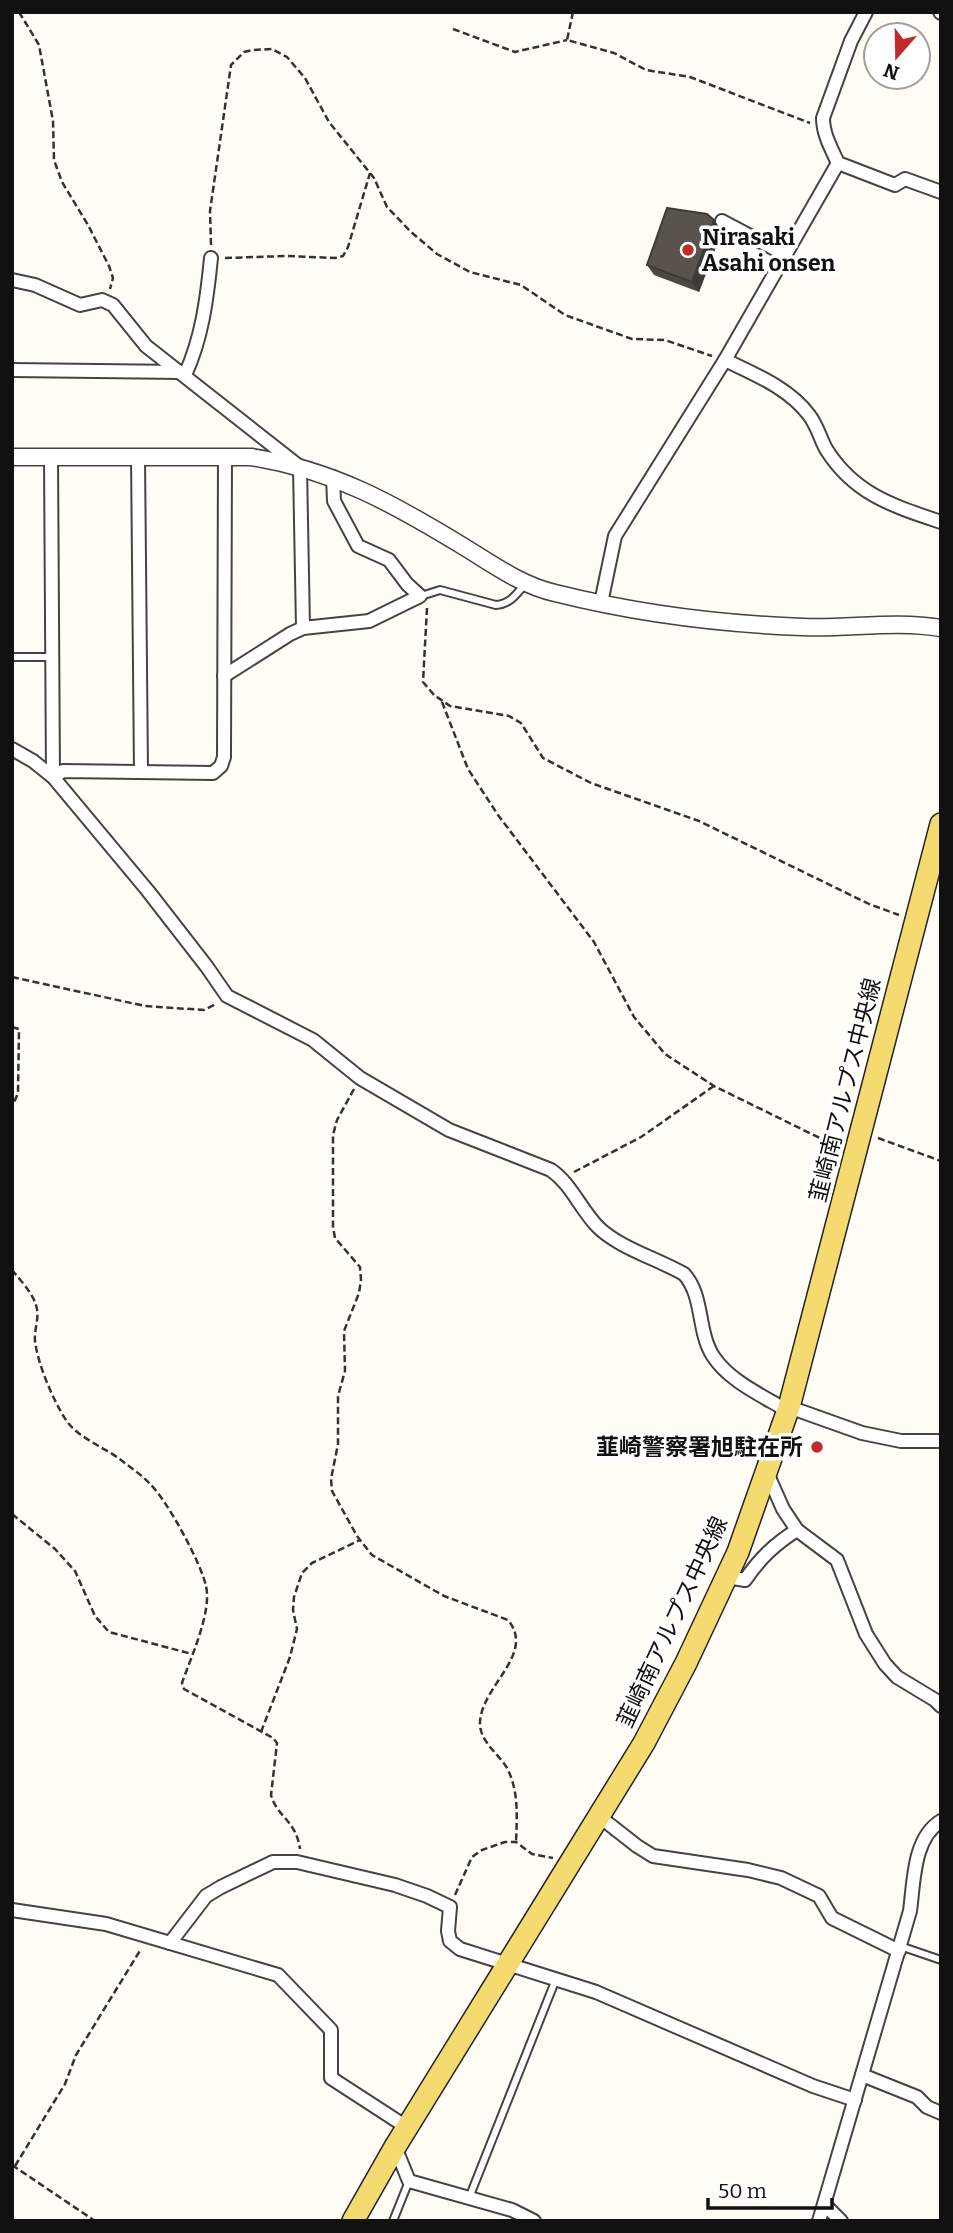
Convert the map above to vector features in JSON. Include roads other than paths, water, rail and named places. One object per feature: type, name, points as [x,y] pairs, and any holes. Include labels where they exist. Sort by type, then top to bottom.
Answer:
[{"type":"main road","name":"韮崎南アルプス中央線","points":[[352,2221],[644,1743],[727,1577],[767,1473],[788,1409],[941,824]]},
{"type":"street","points":[[866,12],[851,41],[823,118],[823,128],[838,163],[895,184],[905,179],[941,192]]},
{"type":"street","points":[[601,603],[615,536],[725,360],[838,163]]},
{"type":"street","points":[[722,221],[784,254]]},
{"type":"street","points":[[183,374],[193,357],[201,327],[211,258]]},
{"type":"street","points":[[12,280],[35,285],[80,304],[102,300],[113,305],[146,346],[300,467]]},
{"type":"street","points":[[725,360],[767,381],[790,397],[809,415],[827,450],[866,492],[890,505],[941,522]]},
{"type":"street","points":[[12,370],[183,374]]},
{"type":"street","points":[[12,457],[251,457],[300,467],[333,478],[393,505],[526,583],[553,593],[674,615],[804,627],[920,624],[941,628]]},
{"type":"street","points":[[51,457],[53,777]]},
{"type":"street","points":[[138,457],[141,771]]},
{"type":"street","points":[[53,777],[63,772],[213,773],[221,766],[224,757],[225,457]]},
{"type":"street","points":[[300,467],[303,628]]},
{"type":"street","points":[[224,676],[303,628],[369,621],[420,596],[389,560],[358,546],[334,501],[333,478]]},
{"type":"street","points":[[12,749],[53,777],[148,891],[227,996],[313,1040],[360,1078],[449,1130],[551,1170],[562,1178],[596,1225],[609,1236],[684,1274],[693,1284],[712,1354],[723,1367],[746,1385],[788,1409],[862,1433],[901,1441],[941,1441]]},
{"type":"street","points":[[767,1473],[783,1510],[797,1530],[837,1560],[866,1634],[885,1664],[897,1677],[941,1706]]},
{"type":"street","points":[[727,1577],[746,1580],[774,1545],[797,1530]]},
{"type":"street","points":[[600,1817],[653,1856],[748,1870],[781,1878],[818,1896],[832,1918],[899,1948]]},
{"type":"street","points":[[819,2221],[910,1911],[918,1858],[928,1834],[941,1821]]},
{"type":"street","points":[[170,1943],[206,1896],[273,1862],[302,1863],[395,1885],[426,1896],[450,1907],[450,1941],[460,1949],[596,1992],[801,2081],[855,2100]]},
{"type":"street","points":[[12,1910],[106,1924],[278,1975],[331,2030],[331,2078],[408,2128]]},
{"type":"street","points":[[862,2075],[918,2097],[927,2108],[941,2113]]},
{"type":"street","points":[[395,2147],[409,2181],[512,2210],[534,2221]]},
{"type":"street","points":[[825,2205],[841,2221]]},
{"type":"lane","points":[[420,596],[440,590],[503,605],[526,583]]},
{"type":"lane","points":[[12,657],[52,657]]},
{"type":"lane","points":[[899,1948],[941,1960]]},
{"type":"lane","points":[[468,2198],[556,1979]]},
{"type":"lane","points":[[393,2221],[409,2181]]},
{"type":"place","name":"Nirasaki Asahi onsen","points":[[688,250]]},
{"type":"place","name":"韮崎警察署旭駐在所","points":[[817,1447]]}]
